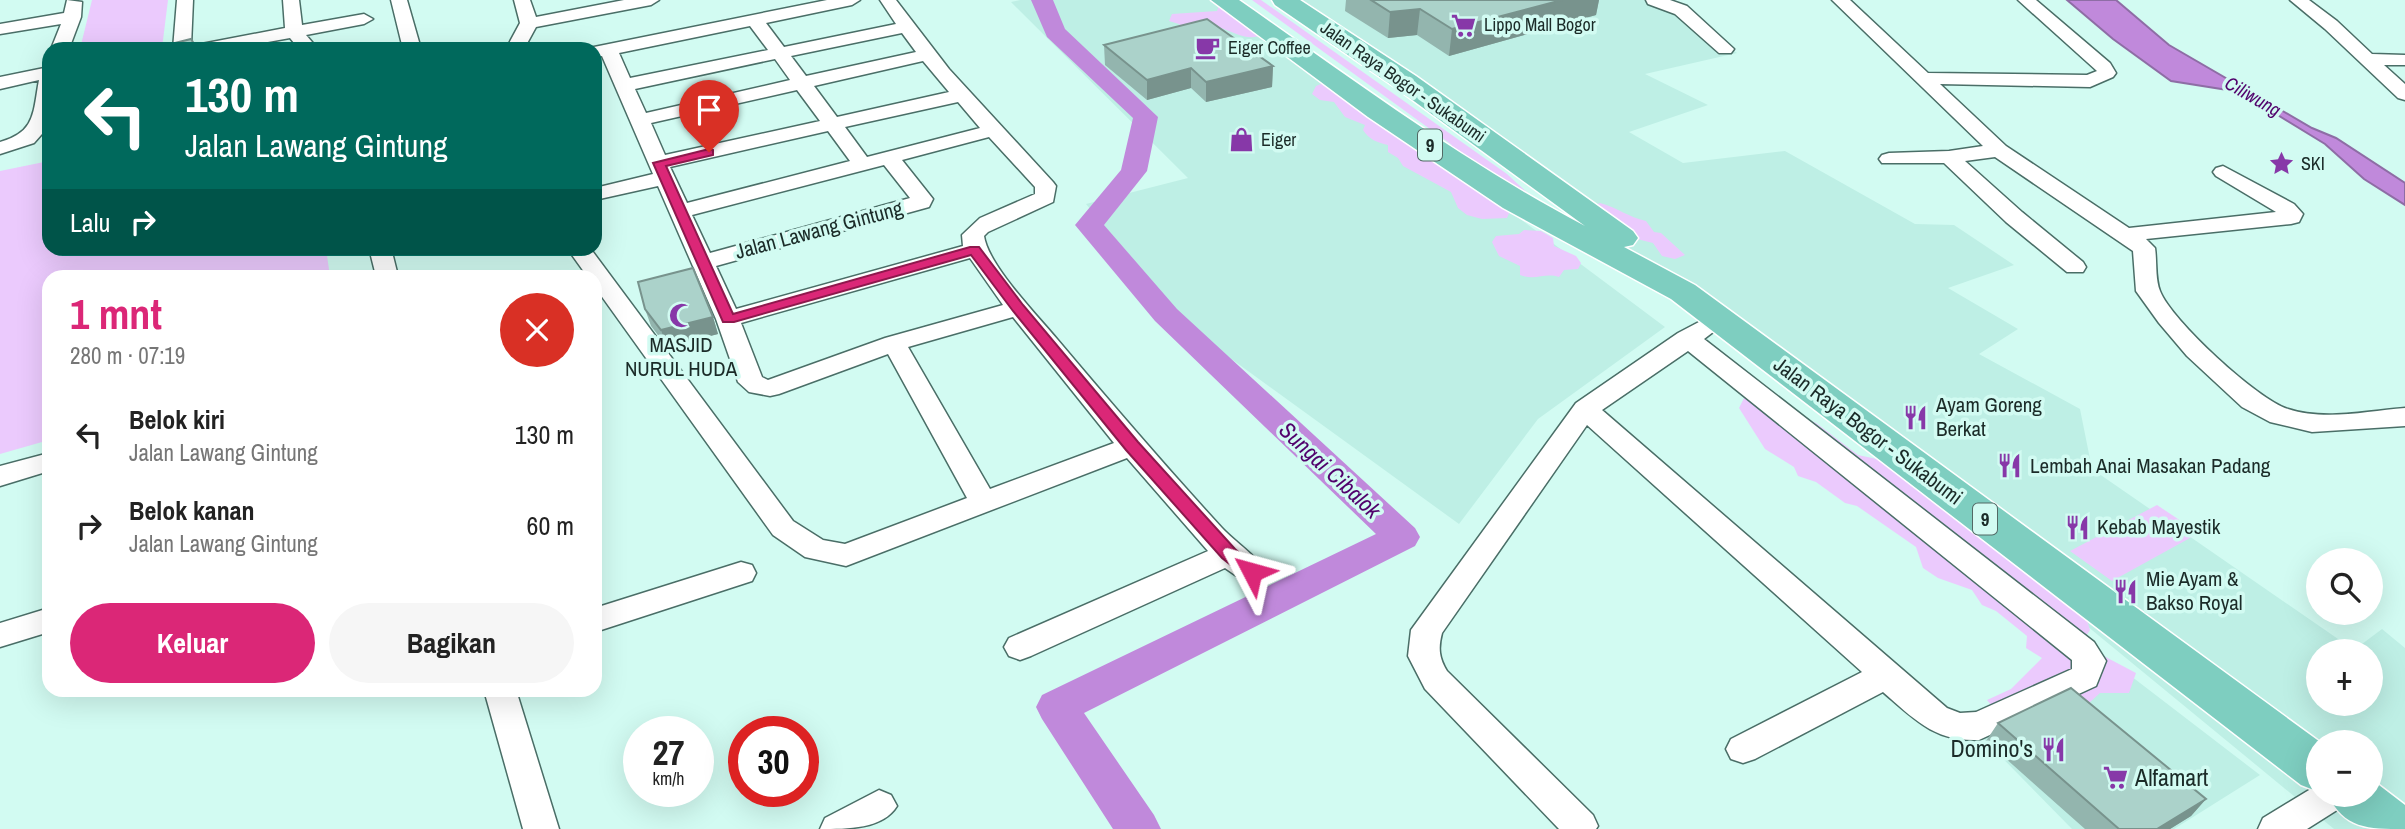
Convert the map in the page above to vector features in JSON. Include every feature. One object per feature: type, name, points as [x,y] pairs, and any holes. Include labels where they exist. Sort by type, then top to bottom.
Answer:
[{"type":"highway","name":"Jalan Raya Bogor - Sukabumi","points":[[1223,0],[1378,111],[1514,201],[1683,292],[1703,328],[2306,761]]},
{"type":"highway","name":"Jalan Raya Bogor - Sukabumi","points":[[1284,0],[1406,82],[1620,235],[1649,273]]},
{"type":"highway","points":[[1586,242],[1612,247],[1618,245],[1620,235]]},
{"type":"highway","points":[[2368,807],[2396,829]]},
{"type":"street","points":[[183,42],[187,0]]},
{"type":"street","points":[[291,0],[293,32],[302,42]]},
{"type":"street","points":[[399,0],[410,42]]},
{"type":"street","points":[[518,42],[528,23],[522,0]]},
{"type":"street","points":[[528,23],[651,0]]},
{"type":"street","points":[[852,0],[602,50],[625,85],[728,319],[751,382],[770,388],[894,343],[1018,308]]},
{"type":"street","points":[[888,0],[905,27],[1046,186],[1045,197],[1033,206],[981,225],[973,235],[975,250],[1018,308],[1132,446],[1240,563],[1020,647]]},
{"type":"street","points":[[1654,0],[1665,6],[1676,5],[1725,50]]},
{"type":"street","points":[[1840,0],[1999,150],[2144,248],[2148,291],[2196,351],[2251,401],[2279,416],[2312,423],[2405,416]]},
{"type":"street","points":[[1924,78],[2090,81],[2107,73],[2104,67],[2026,0]]},
{"type":"street","points":[[2298,0],[2331,24],[2405,94]]},
{"type":"street","points":[[0,29],[73,8]]},
{"type":"street","points":[[62,42],[73,8]]},
{"type":"street","points":[[237,42],[364,19]]},
{"type":"street","points":[[755,20],[862,164]]},
{"type":"street","points":[[625,85],[905,27]]},
{"type":"street","points":[[640,120],[929,54]]},
{"type":"street","points":[[2367,59],[2405,60]]},
{"type":"street","points":[[0,83],[42,77]]},
{"type":"street","points":[[602,192],[662,171],[832,124],[963,94]]},
{"type":"street","points":[[0,148],[29,140],[36,134],[42,107]]},
{"type":"street","points":[[681,211],[994,130]]},
{"type":"street","points":[[1889,159],[1949,157],[1999,150]]},
{"type":"street","name":"Jalan Lawang Gintung","points":[[703,262],[921,202],[922,199],[889,157]]},
{"type":"street","points":[[1949,157],[2014,217],[2074,267]]},
{"type":"street","points":[[2127,234],[2291,217],[2292,214],[2286,209],[2223,172]]},
{"type":"street","points":[[728,319],[975,250]]},
{"type":"street","points":[[602,281],[783,528],[815,549],[846,555],[1132,446]]},
{"type":"street","points":[[1580,826],[1436,680],[1425,664],[1421,648],[1427,630],[1585,409],[1703,328],[2072,642],[2090,661],[2085,677],[1970,727],[1948,724],[1935,718],[1585,409]]},
{"type":"street","points":[[894,343],[984,503]]},
{"type":"street","points":[[0,476],[42,464]]},
{"type":"street","points":[[602,618],[741,573]]},
{"type":"street","points":[[0,635],[42,622]]},
{"type":"street","points":[[1742,749],[1886,675]]},
{"type":"street","points":[[502,697],[541,829]]},
{"type":"street","points":[[838,829],[879,806]]},
{"type":"street","points":[[2276,829],[2312,807]]},
{"type":"shaded area","points":[[92,0],[168,0],[163,42],[82,42]]},
{"type":"shaded area","points":[[1227,0],[1665,327],[1538,419],[1459,524],[1197,334],[1086,204],[1188,178],[1011,2]]},
{"type":"shaded area","points":[[1252,0],[1261,0],[1507,174],[1543,207],[1512,206],[1507,218],[1482,219],[1467,215],[1458,208],[1451,192],[1403,166],[1398,158],[1388,152],[1388,145],[1374,140],[1363,130],[1365,125],[1345,117],[1334,102],[1320,100],[1312,94],[1316,86],[1326,82],[1444,144],[1452,145]]},
{"type":"shaded area","points":[[1292,0],[1653,0],[1737,53],[1645,74],[1708,105],[1629,132],[1683,163],[1785,151],[1915,224],[1954,225],[2014,265],[1948,288],[2018,329],[1979,354],[2080,409],[2092,469],[2306,617],[2306,625],[2318,625],[2338,639],[2306,639],[2306,716],[2383,716],[2383,639],[2369,639],[2382,629],[2405,648],[2405,829],[2334,829],[2307,807],[2383,807],[2383,730],[2306,730],[2306,806],[1485,131]]},
{"type":"shaded area","points":[[1219,5],[1266,17],[1265,33],[1248,37],[1221,28],[1186,31],[1179,24],[1169,21],[1172,14],[1217,11]]},
{"type":"shaded area","points":[[42,162],[42,256],[327,256],[329,270],[42,270],[42,442],[0,454],[0,171]]},
{"type":"shaded area","points":[[1600,203],[1646,221],[1654,232],[1661,233],[1685,255],[1675,259],[1662,256],[1653,243],[1617,234],[1580,211]]},
{"type":"shaded area","points":[[1524,230],[1541,231],[1553,238],[1554,246],[1576,256],[1581,263],[1578,269],[1564,270],[1559,277],[1520,275],[1520,266],[1499,256],[1492,242],[1496,236],[1519,234]]},
{"type":"shaded area","points":[[1746,394],[1816,423],[1858,455],[1891,462],[1907,474],[1909,483],[1944,501],[2086,617],[2090,630],[2084,639],[2100,654],[2136,673],[2129,693],[2100,693],[2089,703],[2004,721],[1987,700],[2011,689],[2042,658],[2026,648],[2027,636],[1996,611],[1982,605],[1972,590],[1938,578],[1923,568],[1916,547],[1857,506],[1845,503],[1816,482],[1798,476],[1794,467],[1765,449],[1739,408]]},
{"type":"shaded area","points":[[2157,505],[2199,533],[2112,581],[2070,551]]},
{"type":"shaded area","points":[[2097,650],[2260,775],[2174,829],[2072,829],[1968,723]]},
{"type":"water","name":"Ciliwung","points":[[2067,0],[2116,0],[2169,45],[2312,128],[2336,138],[2405,183],[2405,205],[2364,179],[2325,144],[2240,92],[2171,81],[2113,39]]},
{"type":"building","points":[[1371,0],[1562,0],[1452,29],[1420,9],[1390,12]]},
{"type":"building","points":[[1207,19],[1273,66],[1206,82],[1191,68],[1147,80],[1104,45]]},
{"type":"building","name":"MASJID NURUL HUDA","points":[[693,268],[713,317],[661,330],[645,309],[638,282]]},
{"type":"building","points":[[2071,688],[2206,799],[2157,829],[2119,829],[1998,723]]},
{"type":"waterway","name":"Sungai Cibalok","points":[[1042,0],[1055,32],[1146,117],[1134,171],[1089,225],[1166,315],[1402,537],[1057,707],[1138,829]]},
{"type":"place","name":"Lippo Mall Bogor","points":[[1464,25]]},
{"type":"place","name":"Eiger Coffee","points":[[1208,48]]},
{"type":"place","name":"Eiger","points":[[1241,140]]},
{"type":"place","name":"SKI","points":[[2281,164]]},
{"type":"place","name":"MASJID NURUL HUDA","points":[[681,316]]},
{"type":"place","name":"Ayam Goreng Berkat","points":[[1916,417]]},
{"type":"place","name":"Lembah Anai Masakan Padang","points":[[2010,466]]},
{"type":"place","name":"Kebab Mayestik","points":[[2077,527]]},
{"type":"place","name":"Mie Ayam & Bakso Royal","points":[[2126,591]]},
{"type":"place","name":"Domino's","points":[[2053,749]]},
{"type":"place","name":"Alfamart","points":[[2115,778]]},
{"type":"route","points":[[709,152],[659,163],[728,319],[975,250],[1018,308],[1132,446],[1228,554],[1252,572]]}]
